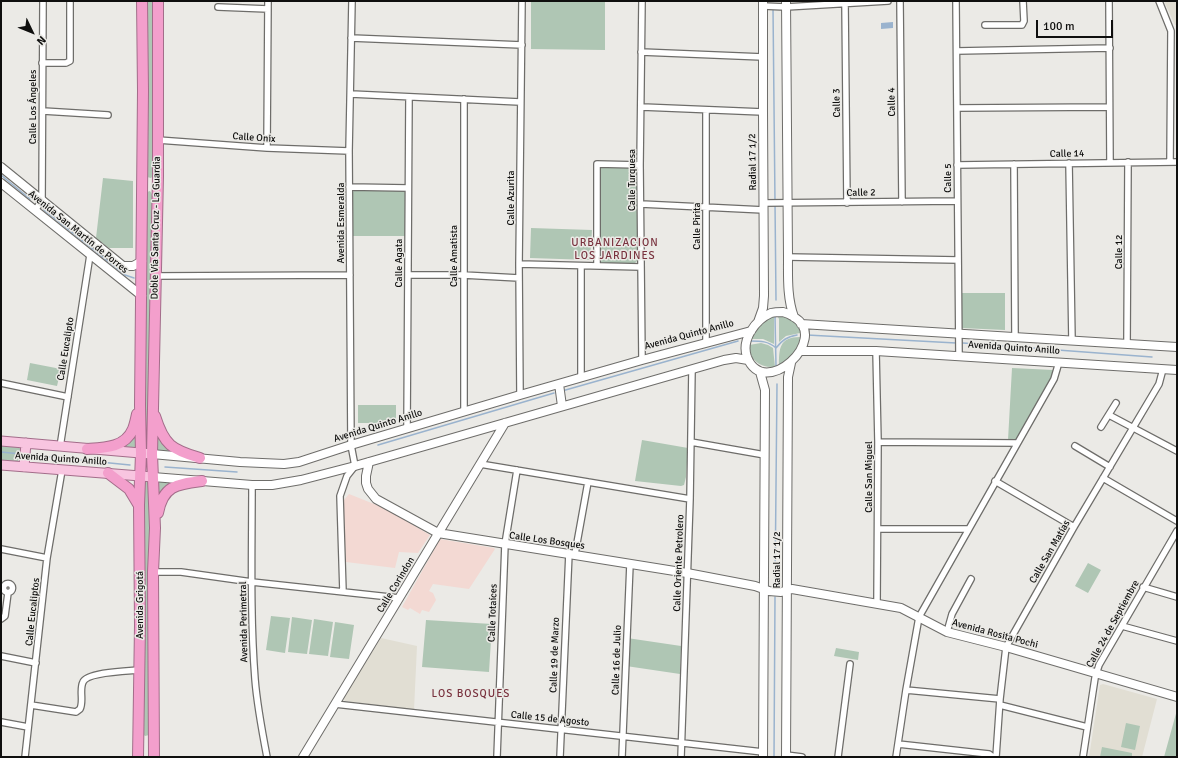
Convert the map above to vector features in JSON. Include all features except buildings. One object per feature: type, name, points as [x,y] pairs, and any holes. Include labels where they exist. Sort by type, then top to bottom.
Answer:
[{"type":"highway","name":"Doble Vía Santa Cruz - La Guardia","points":[[141,454],[142,1]]},
{"type":"highway","name":"Doble Vía Santa Cruz - La Guardia","points":[[152,454],[158,176],[158,1]]},
{"type":"highway","points":[[142,172],[145,179],[150,180],[158,176]]},
{"type":"highway","points":[[142,194],[149,189],[157,196]]},
{"type":"highway","points":[[87,449],[108,448],[123,442],[133,428],[140,405]]},
{"type":"highway","points":[[153,410],[167,442],[174,449],[184,454],[200,458]]},
{"type":"highway","name":"Avenida Grigotá","points":[[138,755],[140,670],[139,505],[141,454]]},
{"type":"highway","name":"Avenida Grigotá","points":[[152,454],[155,528],[153,572],[154,755]]},
{"type":"highway","points":[[108,473],[129,489],[139,505]]},
{"type":"highway","points":[[155,528],[160,501],[167,491],[176,485],[202,481]]},
{"type":"highway","points":[[139,736],[146,739],[150,738],[154,734]]},
{"type":"highway","points":[[138,755],[146,748],[150,749],[154,755]]},
{"type":"main road","name":"Radial 17 1/2","points":[[758,322],[763,308],[764,296],[766,206],[763,112],[765,4]]},
{"type":"main road","points":[[785,5],[786,203],[789,298],[790,307],[794,317]]},
{"type":"main road","name":"Avenida San Martín de Porres","points":[[1,167],[123,266],[133,266],[142,261]]},
{"type":"main road","name":"Avenida San Martín de Porres","points":[[1,183],[142,296]]},
{"type":"main road","points":[[773,312],[783,312],[794,317],[801,324],[805,332],[801,350],[791,363],[770,373],[760,372],[753,367],[748,360],[746,346],[747,338],[758,322],[773,312]]},
{"type":"main road","name":"Avenida Quinto Anillo","points":[[801,324],[1177,347]]},
{"type":"main road","name":"Avenida Quinto Anillo","points":[[1,441],[141,454],[284,464],[299,462],[520,395],[706,342],[751,331]]},
{"type":"main road","name":"Avenida Quinto Anillo","points":[[801,350],[876,351],[1177,370]]},
{"type":"main road","name":"Avenida Quinto Anillo","points":[[1,466],[252,485],[272,485],[355,466],[692,369],[736,358],[748,360]]},
{"type":"main road","name":"Radial 17 1/2","points":[[786,756],[788,377],[791,363]]},
{"type":"main road","name":"Radial 17 1/2","points":[[760,372],[765,390],[763,754]]},
{"type":"main road","points":[[559,384],[562,406]]},
{"type":"main road","name":"Calle Corindon","points":[[304,757],[505,423]]},
{"type":"main road","points":[[24,467],[26,443]]},
{"type":"main road","name":"Calle Los Bosques","points":[[369,462],[366,483],[368,489],[376,498],[438,533],[687,573],[755,586],[769,591],[781,592],[786,590]]},
{"type":"main road","name":"Avenida Rosita Pochi","points":[[786,590],[792,589],[901,608],[947,632],[1006,646],[1177,697]]},
{"type":"street","name":"Calle Los Ángeles","points":[[42,201],[43,1]]},
{"type":"street","points":[[42,63],[66,63],[70,61],[70,1]]},
{"type":"street","points":[[267,148],[268,1]]},
{"type":"street","name":"Avenida Esmeralda","points":[[351,445],[349,151],[352,1]]},
{"type":"street","name":"Calle Azurita","points":[[520,395],[519,264],[522,1]]},
{"type":"street","name":"Calle Turquesa","points":[[642,1],[642,107],[640,165],[642,360]]},
{"type":"street","points":[[765,4],[785,5],[888,1]]},
{"type":"street","name":"Calle 4","points":[[900,1],[902,202]]},
{"type":"street","name":"Calle 5","points":[[956,1],[959,356]]},
{"type":"street","points":[[985,25],[1022,25],[1024,21],[1023,1]]},
{"type":"street","points":[[1109,1],[1110,162]]},
{"type":"street","points":[[1159,1],[1174,31],[1170,162]]},
{"type":"street","name":"Calle 3","points":[[844,3],[847,202]]},
{"type":"street","points":[[218,7],[268,9]]},
{"type":"street","points":[[351,38],[522,45]]},
{"type":"street","points":[[957,51],[1110,48]]},
{"type":"street","points":[[641,52],[763,57]]},
{"type":"street","points":[[351,94],[520,102]]},
{"type":"street","name":"Calle Agata","points":[[407,429],[409,97]]},
{"type":"street","name":"Calle Amatista","points":[[464,99],[464,412]]},
{"type":"street","points":[[642,107],[763,112]]},
{"type":"street","points":[[957,108],[1109,107]]},
{"type":"street","name":"Calle Pirita","points":[[706,110],[706,342]]},
{"type":"street","points":[[43,111],[108,115]]},
{"type":"street","name":"Calle Onix","points":[[158,140],[267,148],[349,151]]},
{"type":"street","name":"Calle 12","points":[[1128,162],[1128,343]]},
{"type":"street","name":"Calle 14","points":[[957,165],[1177,162]]},
{"type":"street","points":[[1069,163],[1072,340]]},
{"type":"street","points":[[598,266],[597,164],[640,165]]},
{"type":"street","points":[[1014,164],[1015,336]]},
{"type":"street","points":[[350,187],[408,188]]},
{"type":"street","points":[[35,210],[42,201]]},
{"type":"street","name":"Calle 2","points":[[641,204],[706,207],[766,206],[786,203],[957,201]]},
{"type":"street","name":"Calle Eucalipto","points":[[60,447],[90,255]]},
{"type":"street","points":[[788,258],[958,260]]},
{"type":"street","points":[[519,264],[641,267]]},
{"type":"street","points":[[580,378],[581,266]]},
{"type":"street","points":[[155,276],[350,275]]},
{"type":"street","points":[[408,275],[463,275],[519,278]]},
{"type":"street","name":"Calle San Miguel","points":[[876,351],[878,442],[877,603]]},
{"type":"street","points":[[896,757],[919,617],[1054,379],[1059,362]]},
{"type":"street","name":"Calle Oriente Petrolero","points":[[680,757],[690,499],[692,369]]},
{"type":"street","name":"Calle San Matías","points":[[995,757],[1006,646],[1074,527],[1159,384],[1164,369]]},
{"type":"street","points":[[1,383],[68,397]]},
{"type":"street","points":[[1101,427],[1116,404]]},
{"type":"street","points":[[1109,415],[1177,451]]},
{"type":"street","points":[[691,442],[765,455]]},
{"type":"street","points":[[878,442],[1017,443]]},
{"type":"street","points":[[343,592],[340,496],[347,476],[355,466],[351,445]]},
{"type":"street","points":[[1075,446],[1110,467]]},
{"type":"street","points":[[480,464],[690,499]]},
{"type":"street","name":"Calle Eucaliptos","points":[[25,757],[47,558],[62,470]]},
{"type":"street","name":"Calle Totaíces","points":[[497,757],[505,544],[517,470]]},
{"type":"street","points":[[1103,478],[1177,521]]},
{"type":"street","points":[[995,481],[1074,527]]},
{"type":"street","name":"Calle 19 de Marzo","points":[[560,757],[572,554],[588,482]]},
{"type":"street","name":"Avenida Perimetral","points":[[252,485],[252,582],[255,680],[260,720],[267,757]]},
{"type":"street","points":[[878,529],[968,529]]},
{"type":"street","name":"Calle 24 de Septiembre","points":[[1082,757],[1096,674],[1143,587],[1177,531]]},
{"type":"street","points":[[1,549],[47,558]]},
{"type":"street","name":"Calle 16 de Julio","points":[[622,757],[630,564]]},
{"type":"street","points":[[153,572],[181,572],[252,582],[399,598]]},
{"type":"street","points":[[947,632],[952,614],[971,579]]},
{"type":"street","points":[[1143,587],[1177,597]]},
{"type":"street","points":[[1,619],[5,616],[8,593]]},
{"type":"street","points":[[1122,626],[1177,641]]},
{"type":"street","points":[[1,656],[36,663]]},
{"type":"street","points":[[838,757],[850,664]]},
{"type":"street","points":[[31,705],[76,712],[82,705],[82,683],[86,678],[97,675],[140,670]]},
{"type":"street","points":[[906,690],[1000,702],[1087,726]]},
{"type":"street","name":"Calle 15 de Agosto","points":[[335,704],[623,736],[763,754]]},
{"type":"street","points":[[1,722],[28,727]]},
{"type":"street","points":[[898,744],[989,754],[995,757]]},
{"type":"street","points":[[786,756],[802,757]]},
{"type":"shaded area","points":[[1164,1],[1177,1],[1177,25],[1175,25]]},
{"type":"shaded area","points":[[349,494],[384,508],[430,535],[418,553],[399,552],[395,568],[346,562],[342,505]]},
{"type":"shaded area","points":[[440,539],[495,549],[469,589],[433,584],[429,591],[433,593],[436,600],[429,612],[422,610],[420,614],[410,608],[408,610],[402,607]]},
{"type":"shaded area","points":[[381,638],[417,646],[414,710],[345,701],[343,698]]},
{"type":"shaded area","points":[[1103,684],[1157,699],[1142,757],[1089,757],[1100,685]]},
{"type":"green space","points":[[147,1],[155,1],[151,178],[147,177]]},
{"type":"green space","points":[[531,1],[605,1],[605,50],[531,49]]},
{"type":"green space","points":[[600,165],[638,167],[637,261],[634,264],[599,263],[598,167]]},
{"type":"green space","points":[[103,178],[133,181],[133,248],[109,248],[96,238]]},
{"type":"green space","points":[[355,189],[404,190],[406,193],[406,236],[353,236],[353,192]]},
{"type":"green space","points":[[150,191],[153,196],[150,453],[145,452],[146,195],[147,192]]},
{"type":"green space","points":[[531,228],[592,230],[590,260],[530,258]]},
{"type":"green space","points":[[961,293],[1005,293],[1005,330],[961,328]]},
{"type":"green space","points":[[774,315],[774,344],[763,339],[750,339],[763,322]]},
{"type":"green space","points":[[777,315],[788,316],[800,328],[800,333],[786,336],[779,342],[779,319]]},
{"type":"green space","points":[[800,337],[798,346],[793,354],[779,366],[780,349],[784,342],[788,339]]},
{"type":"green space","points":[[761,343],[773,348],[775,367],[764,366],[753,359],[749,345]]},
{"type":"green space","points":[[30,363],[61,369],[57,386],[27,380]]},
{"type":"green space","points":[[1012,368],[1053,370],[1050,384],[1018,439],[1008,440]]},
{"type":"green space","points":[[358,405],[396,405],[396,423],[358,423]]},
{"type":"green space","points":[[157,427],[176,452],[157,453]]},
{"type":"green space","points":[[136,428],[138,452],[114,448]]},
{"type":"green space","points":[[642,440],[688,448],[684,485],[681,486],[635,481]]},
{"type":"green space","points":[[1,443],[20,447],[21,456],[15,464],[1,462]]},
{"type":"green space","points":[[158,480],[182,482],[157,510]]},
{"type":"green space","points":[[145,482],[150,484],[151,675],[149,735],[145,736],[143,734]]},
{"type":"green space","points":[[1088,563],[1101,570],[1088,593],[1075,586]]},
{"type":"green space","points":[[271,616],[290,618],[285,653],[266,650]]},
{"type":"green space","points":[[292,617],[312,620],[307,654],[288,652]]},
{"type":"green space","points":[[314,619],[333,622],[328,656],[309,654]]},
{"type":"green space","points":[[426,620],[492,624],[489,672],[422,667]]},
{"type":"green space","points":[[335,622],[354,625],[349,659],[330,657]]},
{"type":"green space","points":[[627,638],[681,646],[680,674],[626,666]]},
{"type":"green space","points":[[836,648],[859,652],[858,660],[834,656]]},
{"type":"green space","points":[[1177,710],[1177,757],[1164,757]]},
{"type":"green space","points":[[1126,723],[1140,726],[1135,750],[1121,747]]},
{"type":"green space","points":[[1102,747],[1132,753],[1132,757],[1100,757]]},
{"type":"water","points":[[893,22],[893,28],[881,29],[881,23]]},
{"type":"waterway","points":[[773,8],[776,300]]},
{"type":"waterway","points":[[1,175],[30,199]]},
{"type":"waterway","points":[[44,210],[125,275],[134,278]]},
{"type":"waterway","points":[[775,316],[776,366]]},
{"type":"waterway","points":[[750,341],[764,342],[776,348],[785,339],[797,335]]},
{"type":"waterway","points":[[807,335],[956,343]]},
{"type":"waterway","points":[[562,391],[738,341]]},
{"type":"waterway","points":[[963,343],[1152,357]]},
{"type":"waterway","points":[[775,588],[777,384]]},
{"type":"waterway","points":[[378,445],[554,393]]},
{"type":"waterway","points":[[1,452],[21,454]]},
{"type":"waterway","points":[[30,455],[130,465]]},
{"type":"waterway","points":[[165,467],[237,472]]},
{"type":"waterway","points":[[774,757],[775,597]]},
{"type":"district","name":"URBANIZACION LOS JARDINES","points":[[615,249]]},
{"type":"district","name":"LOS BOSQUES","points":[[471,694]]}]
